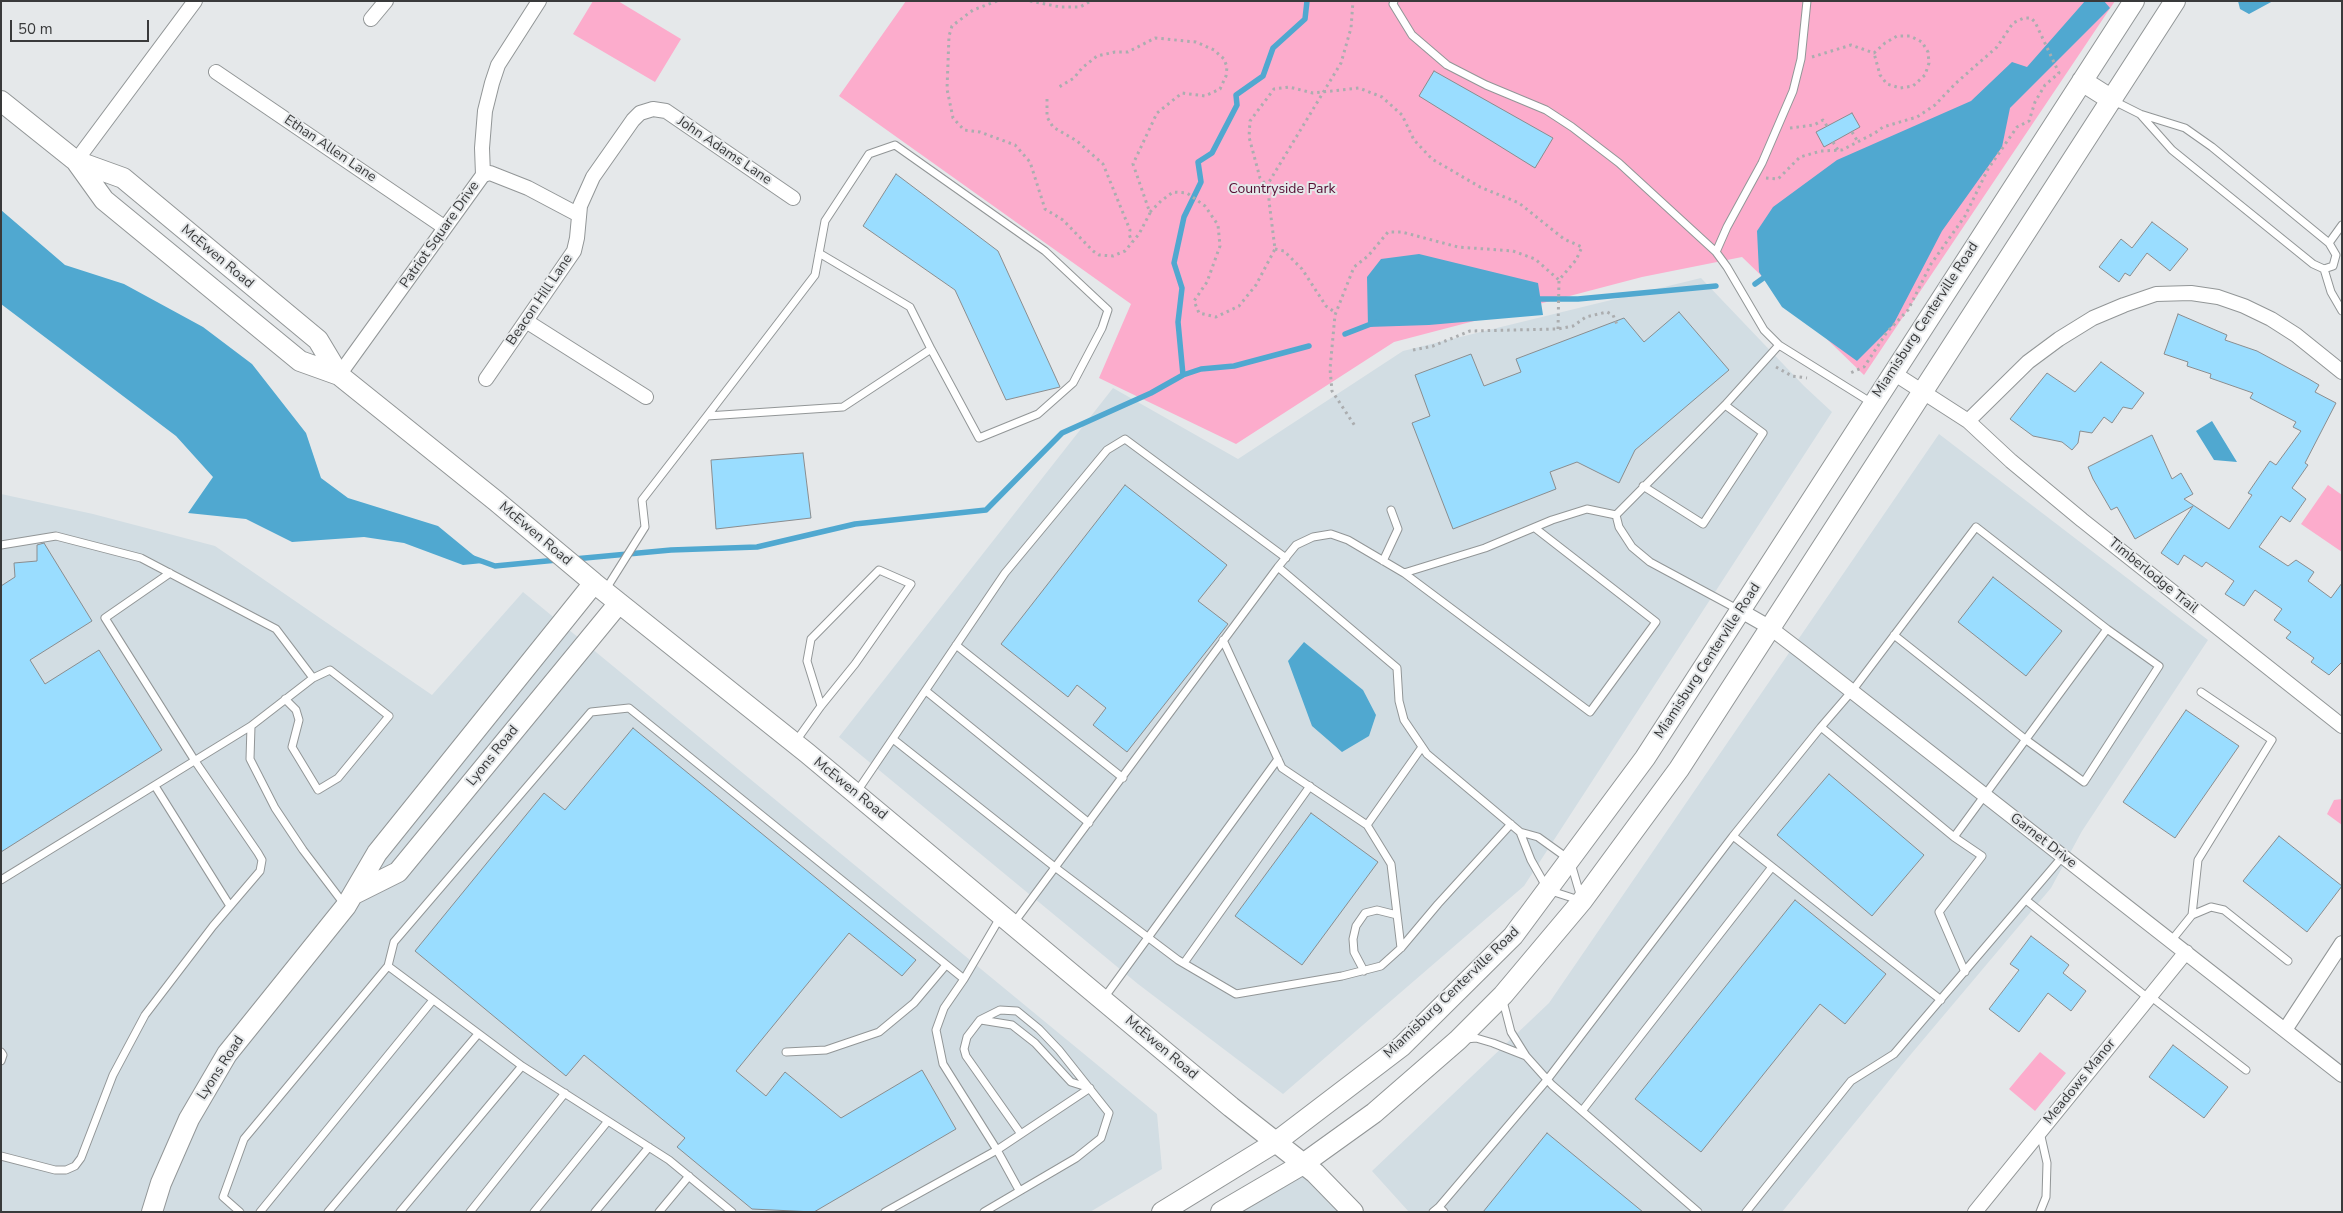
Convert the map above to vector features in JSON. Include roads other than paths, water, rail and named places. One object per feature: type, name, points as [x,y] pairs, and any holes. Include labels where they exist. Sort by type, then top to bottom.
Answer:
[{"type":"street","points":[[76,161],[195,1]]},
{"type":"street","points":[[372,19],[386,1]]},
{"type":"street","name":"Patriot Square Drive","points":[[340,375],[483,175],[484,130],[492,83],[498,65],[540,1]]},
{"type":"street","name":"Miamisburg Centerville Road","points":[[1162,1212],[1276,1142],[1402,1046],[1513,936],[1645,758],[1892,372],[2134,1]]},
{"type":"street","points":[[1221,1212],[1303,1164],[1374,1113],[1458,1040],[1503,995],[1582,901],[1679,769],[2175,1]]},
{"type":"street","name":"Ethan Allen Lane","points":[[216,72],[444,227]]},
{"type":"street","points":[[2082,81],[2112,100]]},
{"type":"street","name":"McEwen Road","points":[[1,101],[76,161],[104,200],[300,361],[340,375]]},
{"type":"street","name":"John Adams Lane","points":[[653,109],[666,112],[793,198]]},
{"type":"street","name":"Beacon Hill Lane","points":[[486,379],[574,251],[579,215],[593,177],[633,120],[640,113],[653,109]]},
{"type":"street","name":"McEwen Road","points":[[76,161],[123,178],[318,340],[340,375],[496,501],[605,593],[795,743],[1006,921],[1319,1177],[1352,1212]]},
{"type":"street","points":[[483,175],[490,173],[528,188],[579,215]]},
{"type":"street","points":[[1968,421],[2020,368],[2059,339],[2100,315],[2156,294],[2200,294],[2218,297],[2244,306],[2271,319],[2296,335],[2342,372]]},
{"type":"street","points":[[526,321],[646,396]]},
{"type":"street","name":"Timberlodge Trail","points":[[1892,372],[1968,421],[2011,462],[2082,520],[2342,726]]},
{"type":"street","name":"Lyons Road","points":[[152,1212],[161,1183],[189,1118],[227,1054],[350,900],[377,853],[605,593]]},
{"type":"street","name":"Lyons Road","points":[[350,900],[398,872],[605,593]]},
{"type":"street","name":"Garnet Drive","points":[[1741,610],[1769,627],[1852,691],[2342,1076]]},
{"type":"street","points":[[2285,1030],[2342,943]]},
{"type":"street","name":"Meadows Manor","points":[[1975,1212],[2186,952]]},
{"type":"lane","points":[[1394,1],[1393,4],[1412,35],[1447,65],[1486,85],[1546,110],[1572,127],[1619,163],[1716,252],[1727,267],[1764,330],[1778,345],[1873,404]]},
{"type":"lane","points":[[1716,252],[1780,124],[1793,91],[1801,59],[1807,1]]},
{"type":"lane","points":[[2112,100],[2140,114],[2185,128],[2220,153],[2329,242],[2336,255],[2333,266],[2324,269],[2313,264],[2172,150],[2140,114]]},
{"type":"lane","points":[[605,593],[645,527],[642,500],[815,275],[819,253],[825,220],[869,154],[895,145],[1045,251],[1108,310],[1102,328],[1073,382],[1038,414],[978,438],[910,307],[819,253]]},
{"type":"lane","points":[[2329,242],[2342,226]]},
{"type":"lane","points":[[2333,264],[2342,264]]},
{"type":"lane","points":[[2324,269],[2331,292],[2342,311]]},
{"type":"lane","points":[[1616,515],[1725,405],[1778,345]]},
{"type":"lane","points":[[707,416],[843,407],[931,349]]},
{"type":"lane","points":[[1643,486],[1703,524],[1763,433],[1725,405]]},
{"type":"lane","points":[[856,794],[1005,573],[1107,450],[1125,440],[1286,558]]},
{"type":"lane","points":[[1404,573],[1440,563],[1552,520],[1587,509],[1616,515]]},
{"type":"lane","points":[[1383,561],[1398,529],[1390,510]]},
{"type":"lane","points":[[1616,515],[1620,527],[1632,547],[1650,562],[1741,610]]},
{"type":"lane","points":[[1439,1210],[1547,1080],[1733,836],[1852,691],[1976,526],[2107,629],[2159,666],[2084,782],[2025,740],[1894,636]]},
{"type":"lane","points":[[1019,1190],[997,1150],[944,1064],[936,1030],[944,1008],[1006,921],[1056,868],[1278,567],[1296,545],[1312,537],[1331,534],[1348,540],[1404,573],[1590,712],[1656,622],[1535,528]]},
{"type":"lane","points":[[1,545],[56,536],[141,558],[276,629],[313,678]]},
{"type":"lane","points":[[1278,567],[1397,668],[1404,720],[1427,754],[1520,832],[1531,860],[1548,890],[1582,901]]},
{"type":"lane","points":[[795,743],[821,706],[855,664],[911,584],[879,570],[811,639],[808,661],[821,706]]},
{"type":"lane","points":[[1,1156],[55,1170],[66,1170],[75,1166],[81,1158],[113,1075],[145,1015],[230,906],[260,871],[262,860],[195,761],[105,618],[170,573]]},
{"type":"lane","points":[[1954,837],[2107,629]]},
{"type":"lane","points":[[1223,640],[1282,768],[1367,825],[1391,864],[1401,948]]},
{"type":"lane","points":[[956,646],[1123,778]]},
{"type":"lane","points":[[1,880],[251,726],[285,699],[313,678],[330,670],[389,716],[338,778],[318,790],[292,747],[299,720],[296,710],[285,699]]},
{"type":"lane","points":[[926,691],[1089,823]]},
{"type":"lane","points":[[2192,914],[2198,860],[2272,740],[2201,692]]},
{"type":"lane","points":[[240,1212],[223,1197],[244,1139],[388,966],[394,942],[592,712],[629,708],[964,979]]},
{"type":"lane","points":[[251,726],[250,759],[275,808],[303,850],[350,900]]},
{"type":"lane","points":[[1821,727],[1954,837],[1982,856],[1939,912],[1965,972]]},
{"type":"lane","points":[[893,739],[1056,868],[1149,938],[1184,964],[1236,994],[1364,971],[1381,966],[1401,948],[1438,904],[1511,824]]},
{"type":"lane","points":[[1367,825],[1422,747]]},
{"type":"lane","points":[[1102,1000],[1278,759]]},
{"type":"lane","points":[[155,786],[230,906]]},
{"type":"lane","points":[[1184,964],[1310,786]]},
{"type":"lane","points":[[1520,832],[1538,836],[1570,860],[1582,901]]},
{"type":"lane","points":[[1733,836],[1941,1000]]},
{"type":"lane","points":[[1746,1212],[1852,1081],[1894,1054],[2063,856]]},
{"type":"lane","points":[[1582,1111],[1772,866]]},
{"type":"lane","points":[[2026,900],[2149,997],[2246,1070]]},
{"type":"lane","points":[[2171,940],[2192,914],[2211,907],[2224,910],[2288,961]]},
{"type":"lane","points":[[1364,971],[1354,952],[1353,939],[1356,926],[1365,913],[1377,910],[1397,915]]},
{"type":"lane","points":[[786,1052],[826,1050],[879,1032],[914,1003],[946,965]]},
{"type":"lane","points":[[388,966],[522,1066],[649,1147],[689,1176],[732,1212]]},
{"type":"lane","points":[[1503,995],[1511,1032],[1526,1056],[1547,1080],[1698,1212]]},
{"type":"lane","points":[[260,1212],[433,1000]]},
{"type":"lane","points":[[984,1212],[1076,1158],[1101,1138],[1109,1113],[1046,1036],[1017,1011],[1000,1010],[980,1020],[967,1037],[964,1049],[966,1056],[1021,1134]]},
{"type":"lane","points":[[980,1020],[1012,1025],[1035,1043],[1071,1082],[1090,1088]]},
{"type":"lane","points":[[328,1212],[478,1034]]},
{"type":"lane","points":[[1458,1040],[1476,1038],[1526,1056]]},
{"type":"lane","points":[[1,1052],[3,1055],[1,1062]]},
{"type":"lane","points":[[400,1212],[522,1066]]},
{"type":"lane","points":[[885,1212],[997,1150],[1090,1088]]},
{"type":"lane","points":[[470,1212],[565,1093]]},
{"type":"lane","points":[[534,1212],[608,1121]]},
{"type":"lane","points":[[2040,1132],[2047,1163],[2046,1198],[2040,1212]]},
{"type":"lane","points":[[596,1212],[649,1147]]},
{"type":"lane","points":[[659,1212],[689,1176]]},
{"type":"water","points":[[2085,1],[2104,1],[2110,8],[2010,108],[2002,147],[1942,231],[1893,325],[1857,361],[1782,307],[1759,272],[1757,231],[1773,207],[1837,160],[1971,101],[2012,62],[2027,67]]},
{"type":"water","points":[[2238,1],[2273,1],[2249,14],[2240,9]]},
{"type":"water","points":[[1,210],[65,265],[124,284],[203,327],[252,364],[306,433],[321,478],[348,498],[438,526],[483,563],[463,565],[404,543],[364,537],[292,542],[246,519],[188,513],[213,477],[176,436],[1,304]]},
{"type":"water","points":[[1419,254],[1538,283],[1543,315],[1429,325],[1368,327],[1367,277],[1381,259]]},
{"type":"water","points":[[2212,421],[2237,462],[2214,460],[2196,431]]},
{"type":"water","points":[[1304,642],[1363,690],[1376,715],[1369,736],[1342,752],[1312,726],[1288,661]]},
{"type":"waterway","points":[[1183,375],[1178,322],[1182,288],[1174,263],[1184,217],[1201,182],[1198,162],[1212,153],[1237,105],[1236,95],[1263,76],[1273,48],[1305,19],[1307,1]]},
{"type":"waterway","points":[[1755,284],[1769,274]]},
{"type":"waterway","points":[[1533,299],[1578,299],[1716,286]]},
{"type":"waterway","points":[[1345,334],[1376,322]]},
{"type":"waterway","points":[[574,559],[671,550],[757,547],[855,524],[986,510],[1062,433],[1151,393],[1183,375],[1201,369],[1234,366],[1309,346]]},
{"type":"waterway","points":[[473,558],[495,566],[557,560]]},
{"type":"park label","name":"Countryside Park","points":[[1282,190]]}]
